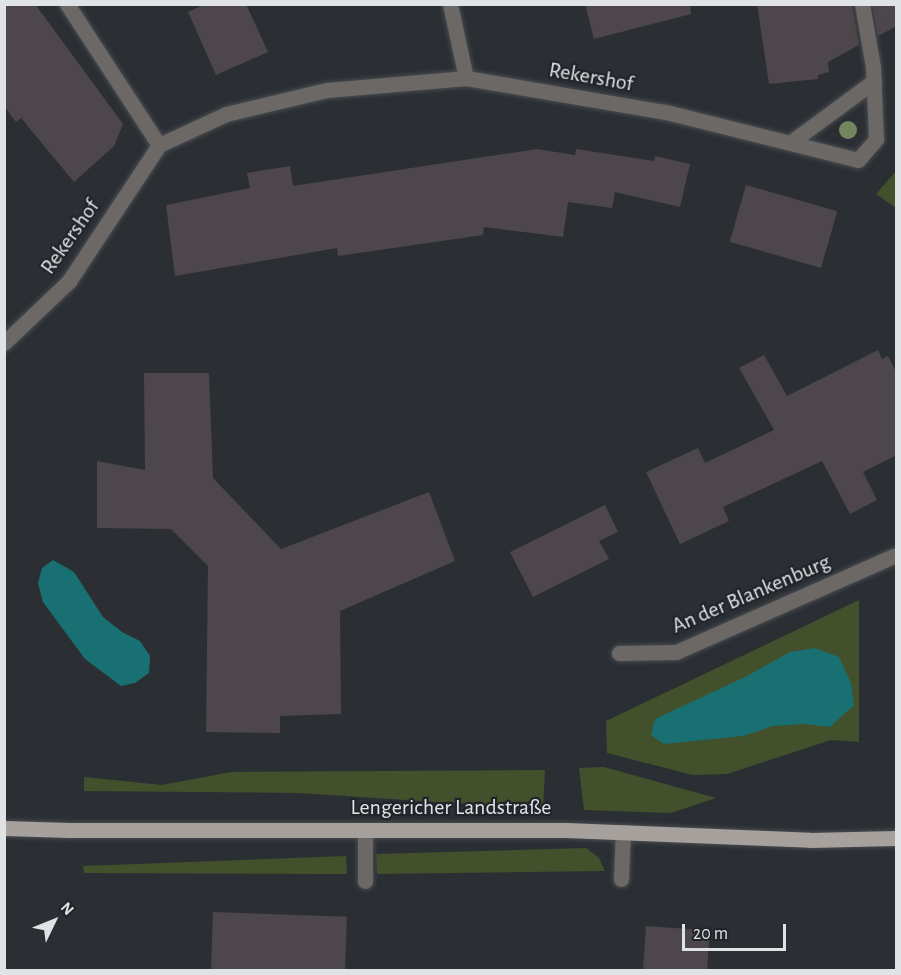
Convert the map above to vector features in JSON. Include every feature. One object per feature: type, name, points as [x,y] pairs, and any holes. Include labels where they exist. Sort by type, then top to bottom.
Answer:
[{"type":"main road","name":"Lengericher Landstraße","points":[[4,828],[622,832],[810,840],[897,838]]},
{"type":"street","points":[[67,4],[159,146]]},
{"type":"street","points":[[450,4],[466,78]]},
{"type":"street","name":"Rekershof","points":[[4,343],[10,341],[69,281],[159,146],[226,114],[327,90],[466,78],[670,113],[858,160],[876,139],[874,81],[862,4]]},
{"type":"street","points":[[791,142],[874,81]]},
{"type":"street","name":"An der Blankenburg","points":[[619,653],[676,652],[897,555]]},
{"type":"street","points":[[365,830],[365,881]]},
{"type":"street","points":[[621,879],[622,832]]},
{"type":"green space","points":[[896,171],[896,208],[876,194]]},
{"type":"green space","points":[[859,600],[859,742],[831,740],[727,774],[693,775],[607,753],[606,721]]},
{"type":"green space","points":[[604,767],[716,798],[671,813],[584,810],[579,768]]},
{"type":"green space","points":[[545,770],[543,809],[299,793],[84,791],[84,777],[162,785],[231,772]]},
{"type":"green space","points":[[586,848],[599,858],[605,871],[377,874],[376,854]]},
{"type":"green space","points":[[346,856],[347,874],[84,873],[83,866]]},
{"type":"water","points":[[53,560],[74,572],[103,617],[122,632],[140,641],[150,656],[149,673],[135,683],[121,686],[85,659],[43,602],[38,583],[42,568]]},
{"type":"water","points":[[815,648],[839,657],[851,683],[854,705],[830,727],[805,724],[773,726],[743,736],[664,744],[651,735],[655,719],[745,677],[790,652]]},
{"type":"building","points":[[4,4],[35,4],[123,124],[114,146],[74,182],[21,118],[16,122],[4,106]]},
{"type":"building","points":[[205,4],[246,4],[268,52],[216,75],[188,12]]},
{"type":"building","points":[[585,4],[690,4],[691,14],[594,39]]},
{"type":"building","points":[[757,4],[852,4],[859,45],[828,62],[829,72],[818,75],[818,79],[769,84]]},
{"type":"building","points":[[872,4],[897,4],[897,26],[878,36]]},
{"type":"building","points":[[537,149],[575,155],[576,149],[654,161],[655,156],[690,164],[680,207],[615,192],[612,208],[568,202],[563,237],[484,227],[483,235],[338,256],[337,248],[175,276],[166,205],[250,188],[247,173],[290,166],[293,186]]},
{"type":"building","points":[[746,185],[837,211],[821,268],[730,242]]},
{"type":"building","points":[[878,350],[882,359],[888,356],[897,374],[897,455],[863,472],[877,500],[850,514],[822,461],[723,507],[729,521],[680,544],[646,472],[698,448],[705,463],[774,430],[739,368],[764,355],[787,396]]},
{"type":"building","points":[[144,373],[209,373],[213,478],[281,549],[429,492],[455,561],[340,611],[341,714],[280,716],[280,733],[206,732],[208,566],[171,529],[97,528],[97,461],[145,470]]},
{"type":"building","points":[[605,505],[618,532],[599,541],[609,559],[533,597],[510,552]]},
{"type":"building","points":[[213,912],[347,917],[345,970],[211,970]]},
{"type":"building","points":[[646,926],[710,930],[707,970],[643,970]]}]
